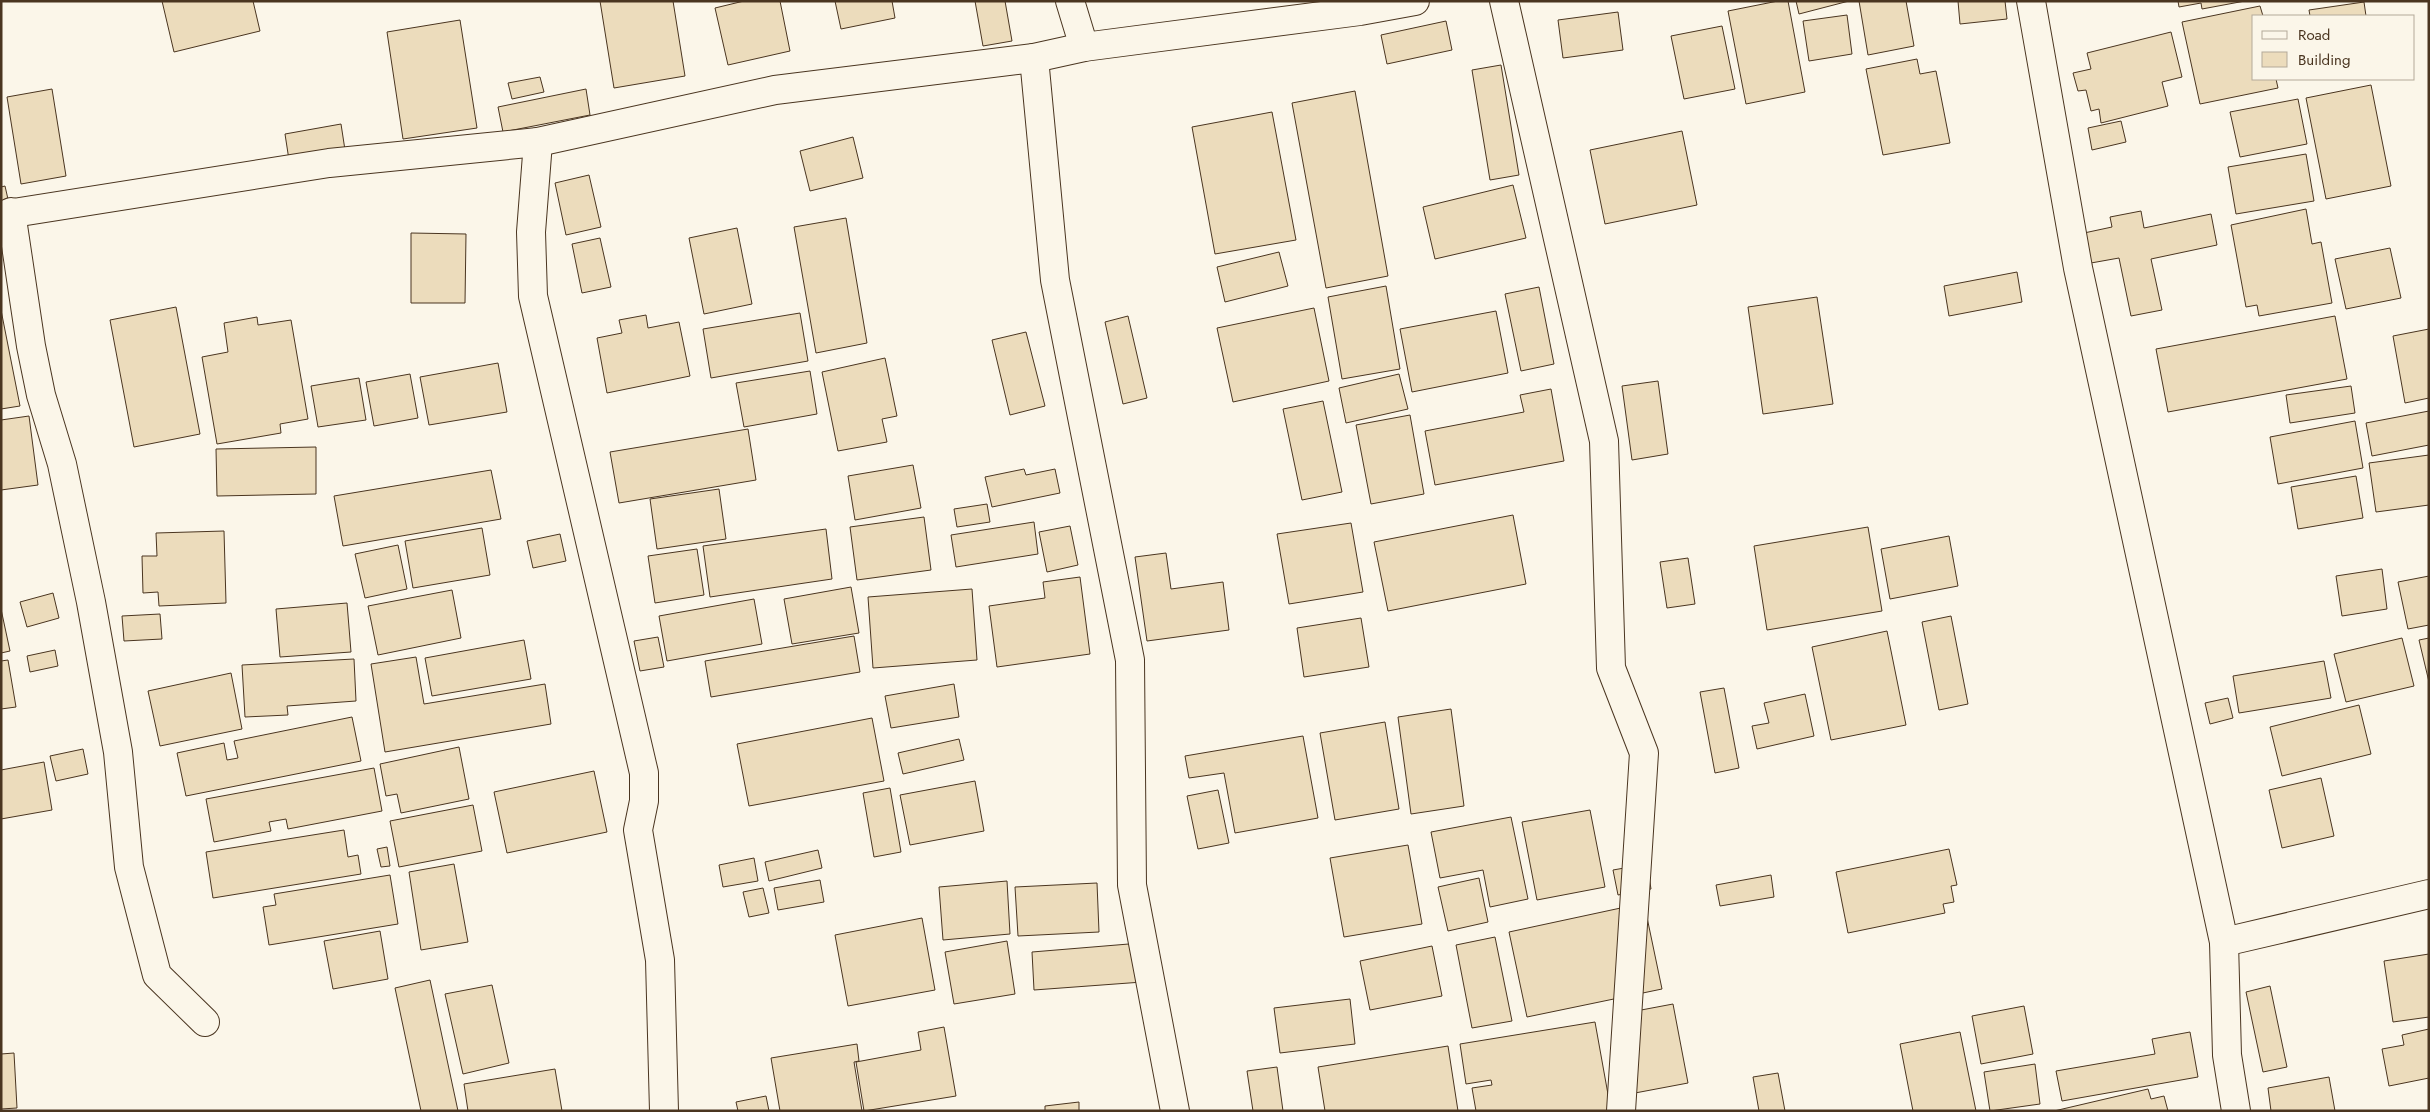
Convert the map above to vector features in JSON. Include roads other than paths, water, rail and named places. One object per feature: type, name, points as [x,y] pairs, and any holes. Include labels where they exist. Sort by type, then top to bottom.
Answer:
[{"type":"street","points":[[1070,1],[1084,47]]},
{"type":"street","points":[[206,1022],[157,975],[128,867],[118,752],[91,602],[62,464],[41,395],[6,214],[329,163],[538,142],[776,90],[1034,58],[1084,47],[1415,1]]},
{"type":"street","points":[[1504,1],[1604,441],[1611,668],[1644,753],[1621,1111]]},
{"type":"street","points":[[2031,1],[2078,268],[2224,942],[2227,1055],[2236,1111]]},
{"type":"street","points":[[1034,58],[1054,280],[1130,660],[1132,885],[1175,1111]]},
{"type":"street","points":[[538,142],[531,232],[533,296],[644,773],[644,801],[638,830],[660,960],[664,1111]]},
{"type":"street","points":[[2224,942],[2429,894]]}]
